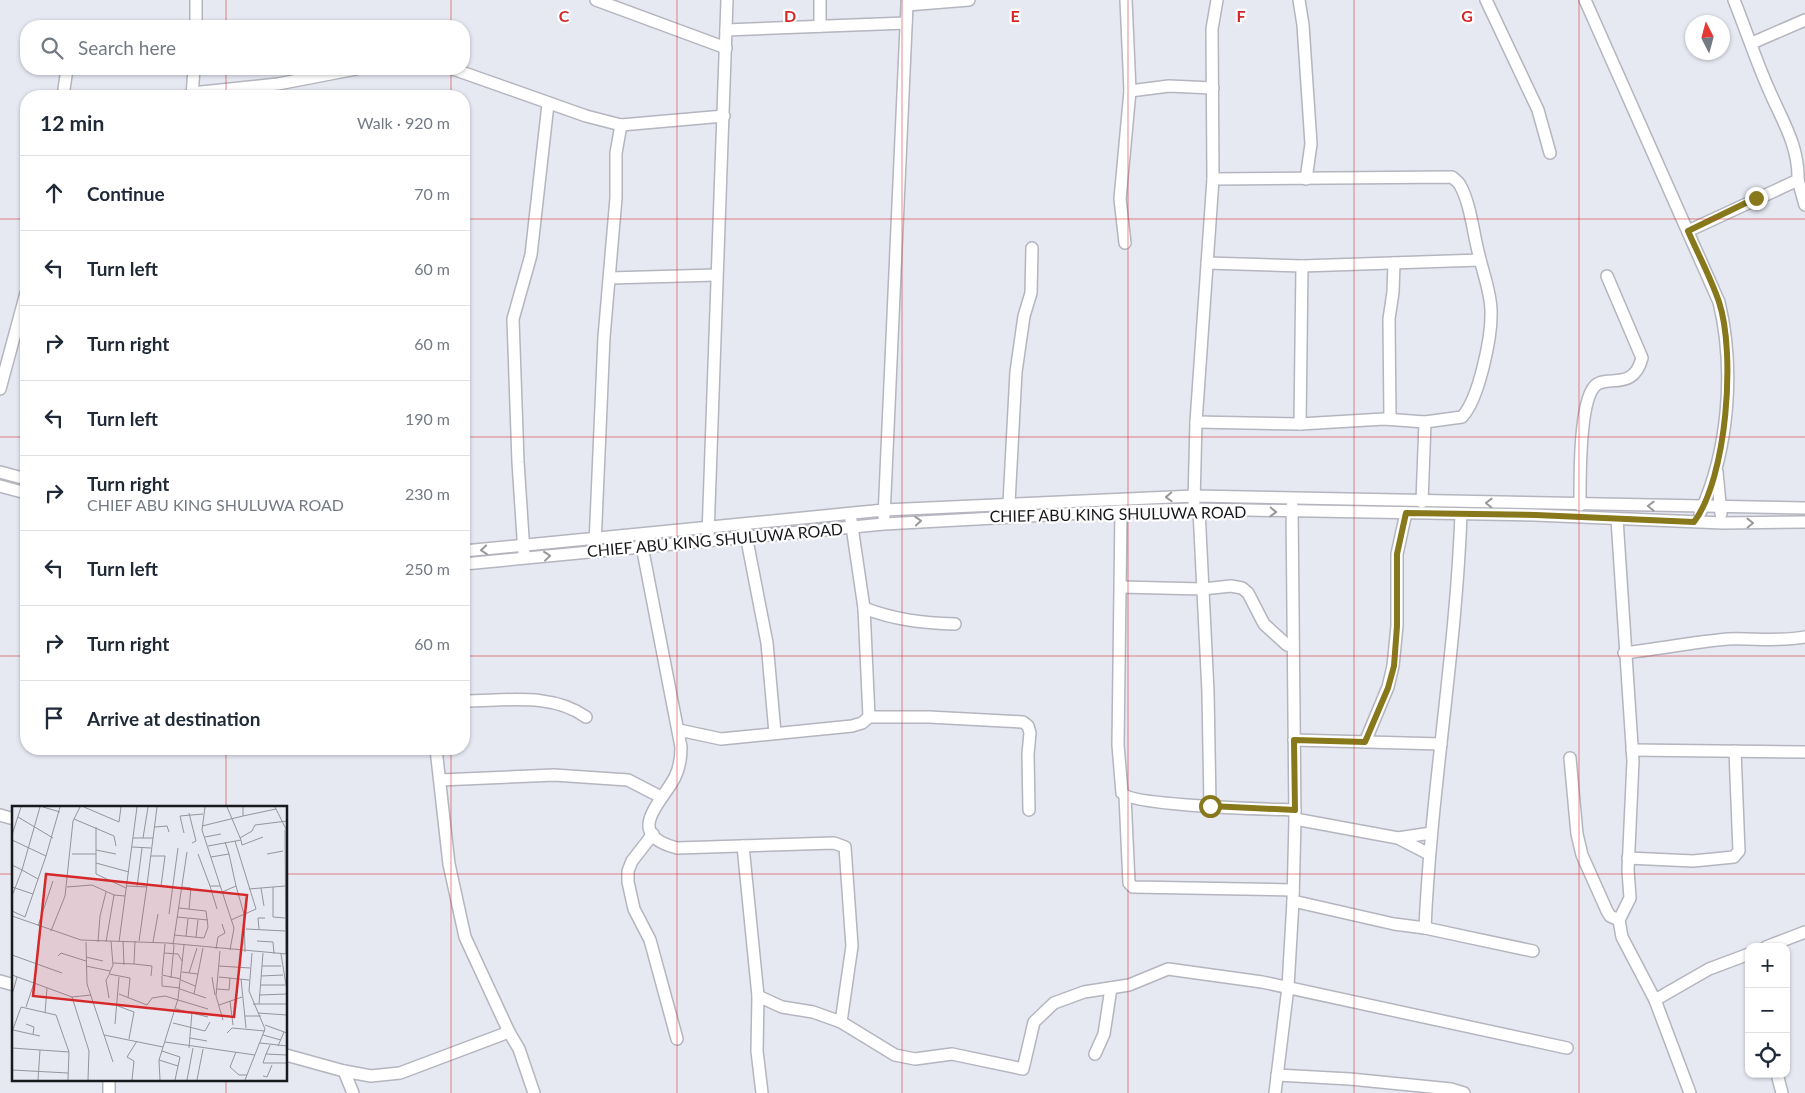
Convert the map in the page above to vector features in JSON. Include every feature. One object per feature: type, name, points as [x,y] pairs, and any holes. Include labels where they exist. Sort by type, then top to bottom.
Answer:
[{"type":"street","points":[[196,0],[196,20]]},
{"type":"street","points":[[596,0],[726,48]]},
{"type":"street","points":[[470,550],[640,535],[708,534],[727,0]]},
{"type":"street","points":[[820,0],[820,26]]},
{"type":"street","points":[[884,524],[907,2],[969,0]]},
{"type":"street","points":[[1125,242],[1120,199],[1130,91],[1126,0]]},
{"type":"street","points":[[1210,806],[1203,589],[1194,496],[1196,422],[1213,179],[1212,30],[1217,0]]},
{"type":"street","points":[[1299,0],[1304,25],[1311,144],[1306,179]]},
{"type":"street","points":[[1486,0],[1538,110],[1550,153]]},
{"type":"street","points":[[1585,0],[1719,302],[1725,336],[1728,392],[1714,489],[1723,524]]},
{"type":"street","points":[[1734,0],[1768,89],[1794,145],[1801,172],[1805,205]]},
{"type":"street","points":[[1752,43],[1805,20]]},
{"type":"street","points":[[726,30],[906,23]]},
{"type":"street","points":[[65,90],[66,75]]},
{"type":"street","points":[[192,90],[194,75]]},
{"type":"street","points":[[231,90],[325,75]]},
{"type":"street","points":[[469,75],[548,104],[621,126],[724,116]]},
{"type":"street","points":[[1130,91],[1169,86],[1213,88]]},
{"type":"street","points":[[525,559],[518,462],[513,319],[531,255],[548,104]]},
{"type":"street","points":[[596,552],[598,437],[616,198],[616,153],[621,126]]},
{"type":"street","points":[[1688,231],[1801,172]]},
{"type":"street","points":[[1196,422],[1300,424],[1390,419],[1425,422],[1462,417],[1472,401],[1488,344],[1491,322],[1491,309],[1463,190],[1459,182],[1452,177],[1213,179]]},
{"type":"street","points":[[1009,503],[1016,372],[1024,316],[1031,293],[1032,248]]},
{"type":"street","points":[[1207,263],[1302,266],[1480,260]]},
{"type":"street","points":[[1390,419],[1388,319],[1394,263]]},
{"type":"street","points":[[1300,424],[1302,266]]},
{"type":"street","points":[[610,278],[716,276]]},
{"type":"street","points":[[1580,505],[1582,458],[1588,398],[1593,388],[1599,383],[1622,382],[1633,375],[1642,358],[1607,276]]},
{"type":"street","points":[[0,389],[20,316]]},
{"type":"street","points":[[1422,502],[1425,422]]},
{"type":"street","points":[[0,472],[20,477]]},
{"type":"street","points":[[0,486],[20,491]]},
{"type":"street","points":[[1676,507],[1714,489]]},
{"type":"street","points":[[1694,522],[1714,489]]},
{"type":"street","points":[[1714,489],[1736,508]]},
{"type":"street","points":[[869,718],[864,608],[852,521],[884,510],[1194,496],[1720,508],[1805,508]]},
{"type":"street","points":[[1275,1093],[1288,987],[1293,895],[1295,814],[1292,499]]},
{"type":"street","name":"CHIEF ABU KING SHULUWA ROAD","points":[[470,564],[642,547],[708,534],[852,521],[884,524],[1121,511],[1196,510],[1292,513],[1461,514],[1723,524],[1805,522]]},
{"type":"street","points":[[1121,511],[1118,745],[1119,774],[1124,796],[1129,883],[1133,887],[1293,895],[1394,924],[1425,928],[1533,951]]},
{"type":"street","points":[[1365,742],[1388,688],[1394,666],[1397,626],[1397,554],[1406,513]]},
{"type":"street","points":[[1425,928],[1431,833],[1455,621],[1461,514]]},
{"type":"street","points":[[1617,519],[1623,590],[1624,653],[1632,750],[1628,858],[1630,898],[1619,920],[1622,938],[1656,1000],[1690,1093]]},
{"type":"street","points":[[745,531],[767,643],[775,733]]},
{"type":"street","points":[[640,535],[679,730],[681,754],[675,777],[652,810],[649,820],[652,834],[659,841],[677,848],[834,843],[843,845],[847,850],[852,946],[839,1019]]},
{"type":"street","points":[[1121,587],[1203,589],[1227,586],[1242,588],[1248,593],[1264,624],[1287,645],[1292,646]]},
{"type":"street","points":[[864,608],[889,618],[921,623],[955,624]]},
{"type":"street","points":[[1624,653],[1657,649],[1689,642],[1731,639],[1781,640],[1805,637]]},
{"type":"street","points":[[470,701],[549,701],[565,704],[586,717]]},
{"type":"street","points":[[679,730],[721,739],[852,726],[862,723],[869,718],[929,717],[1023,722],[1028,726],[1030,733],[1028,754],[1029,810]]},
{"type":"street","points":[[1294,740],[1441,744]]},
{"type":"street","points":[[1632,750],[1805,752]]},
{"type":"street","points":[[1628,858],[1693,860],[1734,857],[1739,851],[1736,751]]},
{"type":"street","points":[[437,755],[449,864],[465,937],[508,1032],[522,1055],[534,1093]]},
{"type":"street","points":[[1570,758],[1577,834],[1582,855],[1607,911],[1610,916],[1619,920]]},
{"type":"street","points":[[440,780],[554,775],[628,780],[661,797]]},
{"type":"street","points":[[1124,796],[1133,799],[1295,814],[1398,838],[1429,854]]},
{"type":"street","points":[[1398,838],[1431,833]]},
{"type":"street","points":[[652,834],[632,861],[628,871],[628,882],[634,909],[650,940],[676,1039]]},
{"type":"street","points":[[743,846],[758,996],[757,1051],[762,1093]]},
{"type":"street","points":[[1776,943],[1805,932]]},
{"type":"street","points":[[1656,1000],[1709,969],[1745,956]]},
{"type":"street","points":[[758,996],[782,1006],[839,1019],[895,1055],[915,1059],[952,1054],[1023,1068],[1034,1022],[1046,1008],[1064,998],[1134,983],[1161,970],[1168,969],[1288,987],[1567,1048]]},
{"type":"street","points":[[1094,1054],[1104,1034],[1111,988]]},
{"type":"street","points":[[288,1056],[344,1071],[371,1076],[400,1073],[508,1032]]},
{"type":"street","points":[[344,1071],[353,1093]]},
{"type":"street","points":[[1277,1075],[1464,1093]]},
{"type":"street","points":[[1779,1078],[1782,1093]]},
{"type":"street","points":[[109,1080],[109,1093]]},
{"type":"route","points":[[1210,806],[1295,810],[1294,740],[1365,742],[1388,688],[1394,666],[1397,626],[1397,554],[1406,513],[1560,515],[1694,522],[1703,507],[1716,471],[1728,392],[1728,361],[1719,302],[1688,231],[1756,198]]}]
